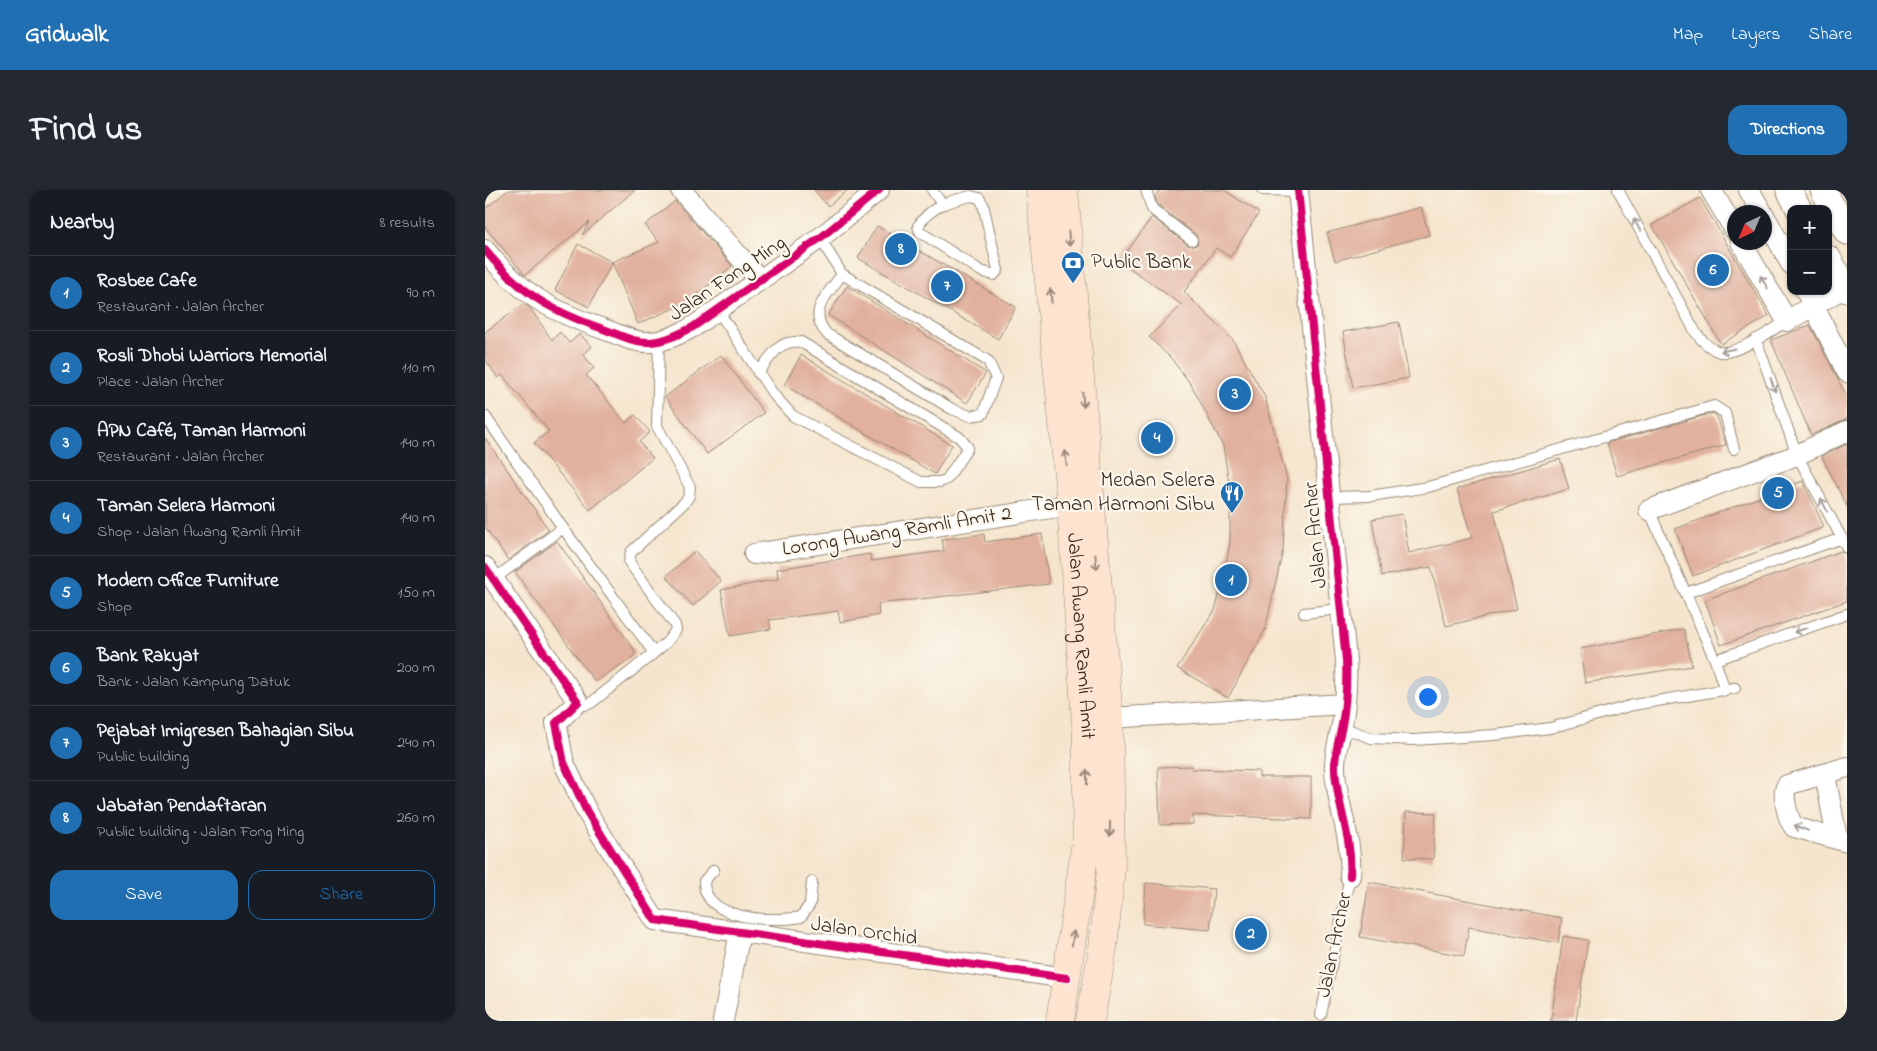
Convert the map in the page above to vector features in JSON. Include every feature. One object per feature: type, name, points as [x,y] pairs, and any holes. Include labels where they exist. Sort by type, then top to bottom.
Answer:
[{"type":"main road","name":"Jalan Awang Ramli Amit","points":[[1040,190],[1071,506],[1087,737],[1087,835],[1060,1021]]},
{"type":"main road","name":"Jalan Awang Ramli Amit","points":[[1064,190],[1109,718],[1111,868],[1103,948],[1090,1021]]},
{"type":"street","points":[[681,190],[759,279]]},
{"type":"street","name":"Jalan Fong Ming","points":[[485,250],[508,277],[540,302],[565,314],[631,339],[648,342],[659,341],[673,338],[693,327],[820,238],[879,190]]},
{"type":"street","points":[[1711,190],[1727,217]]},
{"type":"street","points":[[1749,190],[1758,205]]},
{"type":"street","points":[[1789,190],[1797,205]]},
{"type":"street","points":[[1823,190],[1847,232]]},
{"type":"street","name":"Jalan Archer","points":[[1298,191],[1331,497],[1339,609],[1346,660],[1345,704],[1342,727],[1335,750],[1335,771],[1349,838],[1350,876]]},
{"type":"street","points":[[1772,230],[1787,257]]},
{"type":"street","points":[[1746,250],[1787,321],[1810,298],[1846,287],[1832,264]]},
{"type":"street","points":[[1810,298],[1847,372]]},
{"type":"street","points":[[1649,510],[1797,455],[1847,431]]},
{"type":"street","name":"Lorong Awang Ramli Amit 2","points":[[753,554],[1071,506]]},
{"type":"street","points":[[489,573],[578,702]]},
{"type":"street","name":"Jalan Orchid","points":[[578,702],[556,723],[564,763],[587,812],[655,920],[741,924],[1067,978]]},
{"type":"street","points":[[1109,718],[1345,704]]},
{"type":"street","points":[[1842,841],[1794,827],[1790,822],[1784,792],[1787,785],[1847,767]]},
{"type":"street","points":[[1825,774],[1842,841]]},
{"type":"street","points":[[723,1021],[741,924]]},
{"type":"lane","points":[[932,190],[942,204]]},
{"type":"lane","points":[[1146,190],[1152,209],[1192,240]]},
{"type":"lane","points":[[1263,190],[1298,191]]},
{"type":"lane","points":[[1618,190],[1696,333],[1704,343],[1722,352],[1756,339],[1787,321]]},
{"type":"lane","points":[[971,196],[979,198],[983,204],[998,270],[994,275],[981,272],[920,232],[918,226],[923,219],[931,210],[942,204],[971,196]]},
{"type":"lane","points":[[820,238],[842,274],[988,361],[997,378],[983,414],[970,416],[952,409],[827,334],[818,324],[817,310],[842,274]]},
{"type":"lane","points":[[717,310],[758,373],[773,394],[793,416],[921,482],[940,482],[947,479],[967,449],[967,446],[959,437],[801,342],[789,341],[782,344],[758,373]]},
{"type":"lane","points":[[1756,339],[1797,455],[1847,548]]},
{"type":"lane","points":[[578,702],[585,705],[591,703],[654,653],[674,635],[676,630],[675,625],[628,558],[631,552],[685,502],[689,496],[690,487],[657,426],[659,341]]},
{"type":"lane","points":[[1331,497],[1370,496],[1428,486],[1714,406],[1725,413],[1734,449]]},
{"type":"lane","points":[[485,416],[563,528],[654,653]]},
{"type":"lane","points":[[1342,727],[1371,738],[1413,740],[1495,735],[1550,728],[1633,705],[1730,690],[1649,510]]},
{"type":"lane","points":[[489,573],[563,528]]},
{"type":"lane","points":[[1686,593],[1842,538]]},
{"type":"lane","points":[[1304,613],[1339,609]]},
{"type":"lane","points":[[1715,660],[1847,614]]},
{"type":"lane","points":[[714,870],[703,880],[705,892],[724,912],[741,924],[801,917],[809,904],[812,882]]},
{"type":"lane","name":"Jalan Archer","points":[[1321,1015],[1350,876]]},
{"type":"building","points":[[508,190],[635,190],[582,235],[589,222],[525,275],[485,227],[485,209]]},
{"type":"building","points":[[814,190],[848,190],[828,206]]},
{"type":"building","points":[[1160,190],[1224,190],[1259,213],[1230,257],[1216,248],[1184,292],[1233,340],[1265,397],[1287,479],[1283,550],[1265,630],[1228,698],[1177,668],[1215,610],[1222,585],[1230,542],[1230,489],[1223,446],[1192,386],[1171,358],[1149,337],[1182,305],[1120,261],[1152,217],[1188,245],[1194,246],[1198,244],[1196,235],[1158,205],[1155,197]]},
{"type":"building","points":[[1700,198],[1727,244],[1727,250],[1730,250],[1769,316],[1721,344],[1652,225]]},
{"type":"building","points":[[675,201],[732,266],[688,302],[638,324],[612,262],[659,242],[645,225]]},
{"type":"building","points":[[1421,207],[1429,235],[1335,261],[1327,233]]},
{"type":"building","points":[[877,226],[1016,307],[998,339],[858,258]]},
{"type":"building","points":[[578,244],[612,262],[589,307],[555,290]]},
{"type":"building","points":[[847,286],[986,373],[967,403],[828,315]]},
{"type":"building","points":[[524,304],[530,308],[552,340],[560,332],[569,343],[580,334],[592,347],[583,354],[594,368],[586,375],[626,423],[635,415],[650,432],[639,442],[653,458],[590,510],[534,443],[549,431],[502,375],[498,378],[485,359],[485,332]]},
{"type":"building","points":[[1399,322],[1409,378],[1353,388],[1343,332]]},
{"type":"building","points":[[1810,325],[1847,397],[1847,419],[1811,435],[1771,340]]},
{"type":"building","points":[[721,355],[764,413],[707,454],[665,397]]},
{"type":"building","points":[[801,355],[952,445],[935,474],[784,385]]},
{"type":"building","points":[[1713,413],[1717,416],[1726,445],[1617,476],[1607,443]]},
{"type":"building","points":[[485,438],[549,530],[508,560],[485,527]]},
{"type":"building","points":[[1847,444],[1847,507],[1822,456]]},
{"type":"building","points":[[1560,459],[1569,489],[1494,511],[1517,609],[1446,626],[1431,567],[1382,576],[1372,519],[1402,514],[1409,553],[1472,538],[1457,489]]},
{"type":"building","points":[[1803,481],[1824,527],[1693,576],[1675,529]]},
{"type":"building","points":[[984,534],[985,542],[1042,534],[1049,584],[878,604],[879,615],[840,622],[838,611],[769,620],[771,629],[730,636],[721,590],[778,579],[777,569],[870,554],[871,561],[944,551],[942,539]]},
{"type":"building","points":[[557,541],[635,651],[634,656],[595,682],[515,572]]},
{"type":"building","points":[[695,551],[721,581],[693,606],[666,576]]},
{"type":"building","points":[[1841,551],[1847,555],[1847,601],[1721,645],[1705,600]]},
{"type":"building","points":[[1684,629],[1692,666],[1585,683],[1580,649]]},
{"type":"building","points":[[1192,766],[1192,769],[1259,771],[1259,777],[1311,777],[1311,819],[1193,815],[1193,824],[1160,825],[1158,767]]},
{"type":"building","points":[[1406,812],[1436,813],[1433,859],[1404,858]]},
{"type":"building","points":[[1369,882],[1562,918],[1558,943],[1469,927],[1464,956],[1360,937]]},
{"type":"building","points":[[1146,883],[1214,889],[1210,930],[1143,924]]},
{"type":"building","points":[[1563,936],[1588,940],[1576,1021],[1551,1021]]},
{"type":"cycle path","points":[[485,250],[512,279],[539,300],[553,308],[628,338],[644,342],[656,341],[672,337],[693,327],[820,238],[879,190]]},
{"type":"cycle path","points":[[1298,190],[1346,660],[1344,709],[1335,764],[1336,784],[1349,849],[1350,876]]},
{"type":"cycle path","points":[[485,567],[578,702],[556,723],[564,763],[587,812],[655,920],[1067,978]]},
{"type":"place","name":"Jabatan Pendaftaran","points":[[901,249]]},
{"type":"place","name":"Bank Rakyat","points":[[1713,270]]},
{"type":"place","name":"Public Bank","points":[[1073,284]]},
{"type":"place","name":"Pejabat Imigresen Bahagian Sibu","points":[[947,286]]},
{"type":"place","name":"APN Café, Taman Harmoni","points":[[1235,394]]},
{"type":"place","name":"Taman Selera Harmoni","points":[[1157,438]]},
{"type":"place","name":"Modern Office Furniture","points":[[1778,493]]},
{"type":"place","name":"Medan Selera Taman Harmoni Sibu","points":[[1232,514]]},
{"type":"place","name":"Rosbee Cafe","points":[[1231,580]]},
{"type":"place","name":"Rosli Dhobi Warriors Memorial","points":[[1251,934]]}]
